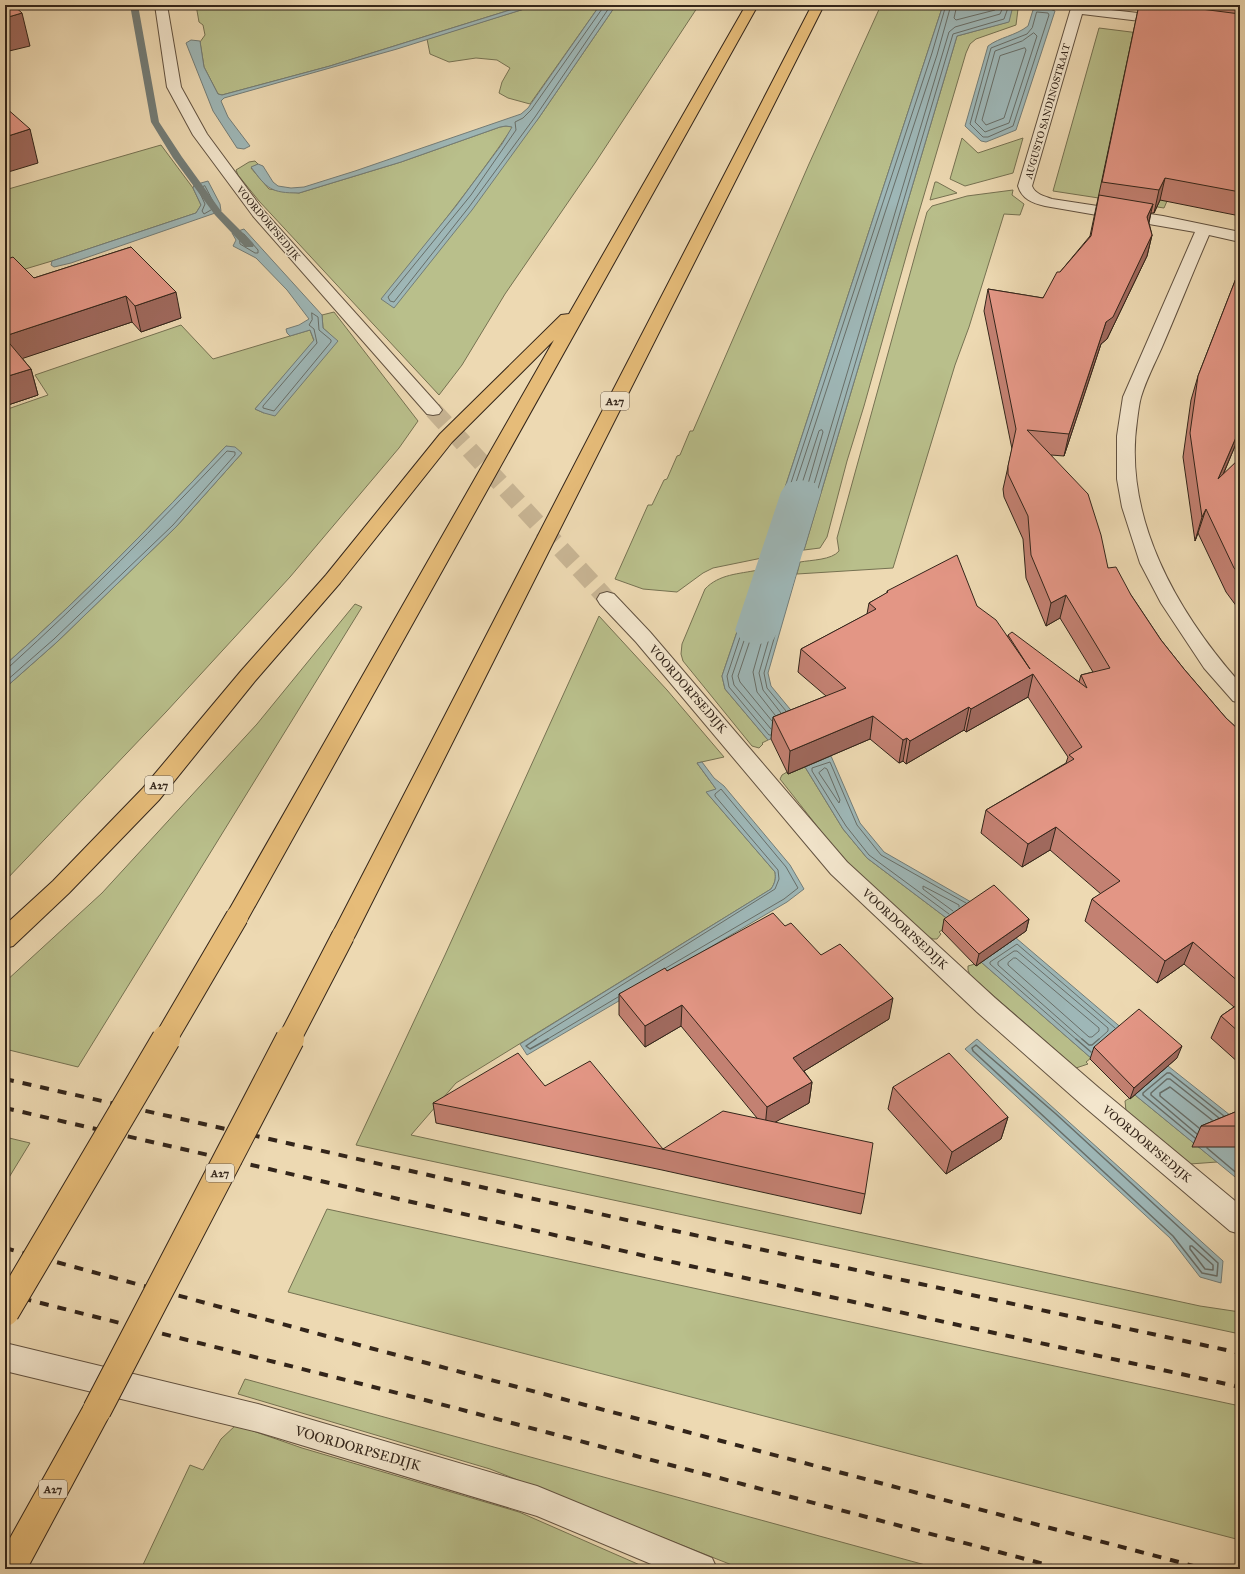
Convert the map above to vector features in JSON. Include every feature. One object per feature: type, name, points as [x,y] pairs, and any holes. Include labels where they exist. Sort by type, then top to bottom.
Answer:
[{"type":"highway","name":"A27","points":[[5,1312],[237,917],[752,5]]},
{"type":"highway","name":"A27","points":[[10,1569],[97,1410],[343,936],[818,5]]},
{"type":"highway","name":"A27","points":[[5,939],[61,887],[152,794],[248,676],[338,573],[446,438],[586,299]]},
{"type":"street","name":"VOORDORPSEDIJK","points":[[161,5],[174,87],[200,135],[258,212],[433,410]]},
{"type":"street","points":[[1078,7],[1178,22]]},
{"type":"street","name":"AUGUSTO SANDINOSTRAAT","points":[[1078,7],[1025,186],[1027,192],[1036,198],[1050,202],[1204,229],[1240,237]]},
{"type":"street","points":[[1204,229],[1132,397],[1126,436],[1126,479],[1131,507],[1150,563],[1171,604],[1211,663],[1240,696]]},
{"type":"street","name":"VOORDORPSEDIJK","points":[[607,599],[648,643],[839,868],[986,1005],[1090,1096],[1240,1222]]},
{"type":"street","name":"VOORDORPSEDIJK","points":[[5,1357],[258,1418],[537,1501],[702,1569]]},
{"type":"green space","points":[[196,5],[526,5],[330,66],[222,95],[218,94],[204,67],[200,42],[205,35],[203,25],[199,22]]},
{"type":"green space","points":[[537,5],[600,5],[530,104],[508,98],[499,93],[502,82],[510,68],[497,60],[476,58],[449,62],[430,54],[427,39]]},
{"type":"green space","points":[[616,5],[699,5],[595,163],[505,294],[462,365],[439,395],[259,201],[238,175],[236,170],[249,162],[255,161],[258,164],[251,168],[269,189],[299,193],[401,162],[500,127],[513,127],[465,193],[382,299],[538,119]]},
{"type":"green space","points":[[881,5],[943,5],[762,558],[713,568],[703,573],[677,592],[643,589],[615,579],[648,505],[652,505],[664,480],[667,479],[677,456],[680,455],[690,431],[693,431],[809,164]]},
{"type":"green space","points":[[1002,5],[1021,5],[1018,9],[1016,25],[976,39],[970,44],[966,53],[847,461],[827,537],[820,548],[804,550],[957,36],[1008,22],[1012,6]]},
{"type":"green space","points":[[1099,28],[1211,42],[1181,169],[1164,208],[1053,191]]},
{"type":"green space","points":[[962,138],[978,153],[1023,138],[1013,173],[965,186],[950,179]]},
{"type":"green space","points":[[161,145],[193,188],[201,205],[196,213],[5,275],[5,190]]},
{"type":"green space","points":[[935,182],[937,182],[957,193],[930,200]]},
{"type":"green space","points":[[1013,190],[1012,195],[1024,204],[1020,215],[1004,214],[969,327],[955,365],[893,568],[797,574],[800,562],[826,558],[836,554],[839,551],[837,538],[927,212],[932,206],[967,196]]},
{"type":"green space","points":[[334,312],[418,421],[399,448],[290,577],[166,712],[5,881],[5,688],[57,642],[176,527],[242,453],[226,446],[118,558],[5,665],[5,410],[48,395],[35,375],[181,325],[213,359],[310,330],[314,341],[255,409],[264,413],[337,341],[323,328],[322,315]]},
{"type":"green space","points":[[758,570],[722,676],[725,689],[768,740],[762,743],[763,744],[759,748],[752,746],[683,661],[681,654],[682,644],[705,589],[723,577]]},
{"type":"green space","points":[[355,604],[362,607],[78,1067],[5,1049],[5,982],[102,893],[257,724]]},
{"type":"green space","points":[[599,616],[667,690],[724,757],[697,763],[716,789],[707,793],[775,872],[774,883],[771,889],[456,1083],[411,1135],[1200,1306],[1240,1312],[1240,1334],[356,1145],[445,955]]},
{"type":"green space","points":[[805,767],[843,829],[867,858],[953,923],[939,932],[941,934],[937,939],[926,936],[851,866],[828,840],[780,779],[782,775],[787,772],[788,774]]},
{"type":"green space","points":[[981,962],[1091,1058],[1086,1062],[1088,1064],[1076,1068],[970,975],[968,966],[975,964],[977,966]]},
{"type":"green space","points":[[1135,1095],[1217,1162],[1190,1164],[1126,1111],[1125,1101]]},
{"type":"green space","points":[[5,1137],[30,1143],[5,1184]]},
{"type":"green space","points":[[327,1209],[1240,1406],[1240,1540],[288,1292]]},
{"type":"green space","points":[[245,1379],[940,1569],[742,1569],[490,1469],[238,1394]]},
{"type":"green space","points":[[236,1425],[302,1448],[519,1512],[649,1569],[141,1569],[190,1465],[203,1470],[221,1439]]},
{"type":"water","points":[[526,5],[537,5],[397,49],[224,98],[221,101],[228,117],[250,146],[244,149],[237,148],[213,111],[186,43],[191,40],[200,41],[204,67],[218,94],[222,95],[330,66]]},
{"type":"water","points":[[600,5],[616,5],[538,119],[472,210],[394,308],[381,299],[456,206],[502,144],[512,127],[500,127],[401,162],[299,193],[276,191],[270,188],[261,180],[251,167],[258,164],[263,166],[273,182],[278,186],[291,188],[304,187],[521,114],[528,108]]},
{"type":"water","points":[[943,5],[1013,6],[1009,22],[957,36],[804,550],[762,558]]},
{"type":"water","points":[[1037,8],[1055,11],[1016,130],[986,142],[981,141],[965,126],[988,46],[997,40],[1018,32],[1028,26],[1033,10]]},
{"type":"water","points":[[208,181],[220,204],[221,211],[71,263],[54,267],[51,265],[52,261],[196,213],[201,205],[193,188],[194,185]]},
{"type":"water","points":[[244,229],[322,315],[323,328],[338,341],[275,416],[255,409],[314,340],[310,330],[290,336],[287,333],[286,329],[299,325],[309,319],[287,290],[256,258],[233,246],[236,240],[232,233]]},
{"type":"water","points":[[226,446],[235,447],[242,453],[176,527],[57,642],[5,688],[5,665],[118,558]]},
{"type":"water","points":[[800,562],[768,673],[771,686],[804,726],[768,740],[725,689],[722,676],[758,570]]},
{"type":"water","points":[[831,756],[860,823],[884,852],[978,906],[953,923],[867,858],[843,829],[805,767]]},
{"type":"water","points":[[702,762],[714,778],[724,786],[790,865],[804,889],[787,902],[527,1055],[520,1044],[771,889],[775,881],[775,872],[706,792],[716,789],[697,763]]},
{"type":"water","points":[[1016,938],[1124,1030],[1091,1058],[981,962]]},
{"type":"water","points":[[977,1039],[1223,1261],[1221,1283],[1200,1277],[1170,1238],[965,1049]]},
{"type":"water","points":[[1168,1066],[1240,1123],[1240,1181],[1135,1095]]},
{"type":"building","points":[[5,5],[13,5],[22,13],[5,18]]},
{"type":"building","points":[[1139,5],[1170,5],[1240,14],[1240,192],[1165,178],[1159,190],[1102,182]]},
{"type":"building","points":[[5,107],[30,129],[5,137]]},
{"type":"building","points":[[1099,195],[1153,204],[1147,217],[1152,235],[1113,317],[1106,322],[1069,434],[1027,430],[1088,494],[1101,535],[1108,568],[1116,567],[1131,595],[1161,640],[1226,718],[1240,731],[1240,983],[1193,942],[1165,961],[1092,899],[1120,881],[1056,827],[1028,844],[986,810],[1074,759],[1069,755],[1082,747],[1033,674],[971,709],[969,707],[910,741],[907,738],[903,740],[873,716],[790,751],[773,717],[846,688],[801,649],[876,609],[869,603],[888,592],[887,591],[957,555],[977,606],[996,620],[1030,669],[1008,635],[1012,632],[1087,688],[1081,675],[1110,668],[1066,595],[1051,603],[1031,555],[1028,516],[1008,474],[1008,466],[1016,429],[988,289],[1043,298],[1057,272],[1060,272],[1091,236]]},
{"type":"building","points":[[131,247],[176,292],[135,306],[126,296],[5,336],[5,260],[13,257],[34,278]]},
{"type":"building","points":[[1240,268],[1240,428],[1218,479],[1240,458],[1240,575],[1234,568],[1206,509],[1202,517],[1190,433],[1198,376]]},
{"type":"building","points":[[5,338],[31,369],[5,377]]},
{"type":"building","points":[[994,885],[1029,919],[979,954],[944,919]]},
{"type":"building","points":[[773,913],[785,926],[791,923],[821,955],[840,944],[893,998],[793,1058],[812,1082],[767,1107],[682,1005],[645,1026],[619,994],[665,968],[667,971]]},
{"type":"building","points":[[1240,1003],[1240,1033],[1221,1016]]},
{"type":"building","points":[[1139,1009],[1182,1046],[1134,1088],[1094,1047]]},
{"type":"building","points":[[518,1053],[545,1086],[590,1061],[663,1149],[723,1111],[873,1143],[865,1194],[662,1149],[433,1103]]},
{"type":"building","points":[[949,1053],[1008,1117],[952,1152],[893,1087]]},
{"type":"building","points":[[1240,1110],[1240,1126],[1201,1126]]},
{"type":"waterway","points":[[134,5],[155,122],[178,158],[218,213],[249,245]]},
{"type":"waterway","points":[[757,630],[801,492]]},
{"type":"tunnel","points":[[433,410],[607,599]]},
{"type":"railway","points":[[5,1079],[662,1228],[1240,1353]]},
{"type":"railway","points":[[5,1108],[654,1258],[1240,1387]]},
{"type":"railway","points":[[5,1248],[370,1348],[1205,1569]]},
{"type":"railway","points":[[5,1294],[425,1400],[1063,1569]]}]
